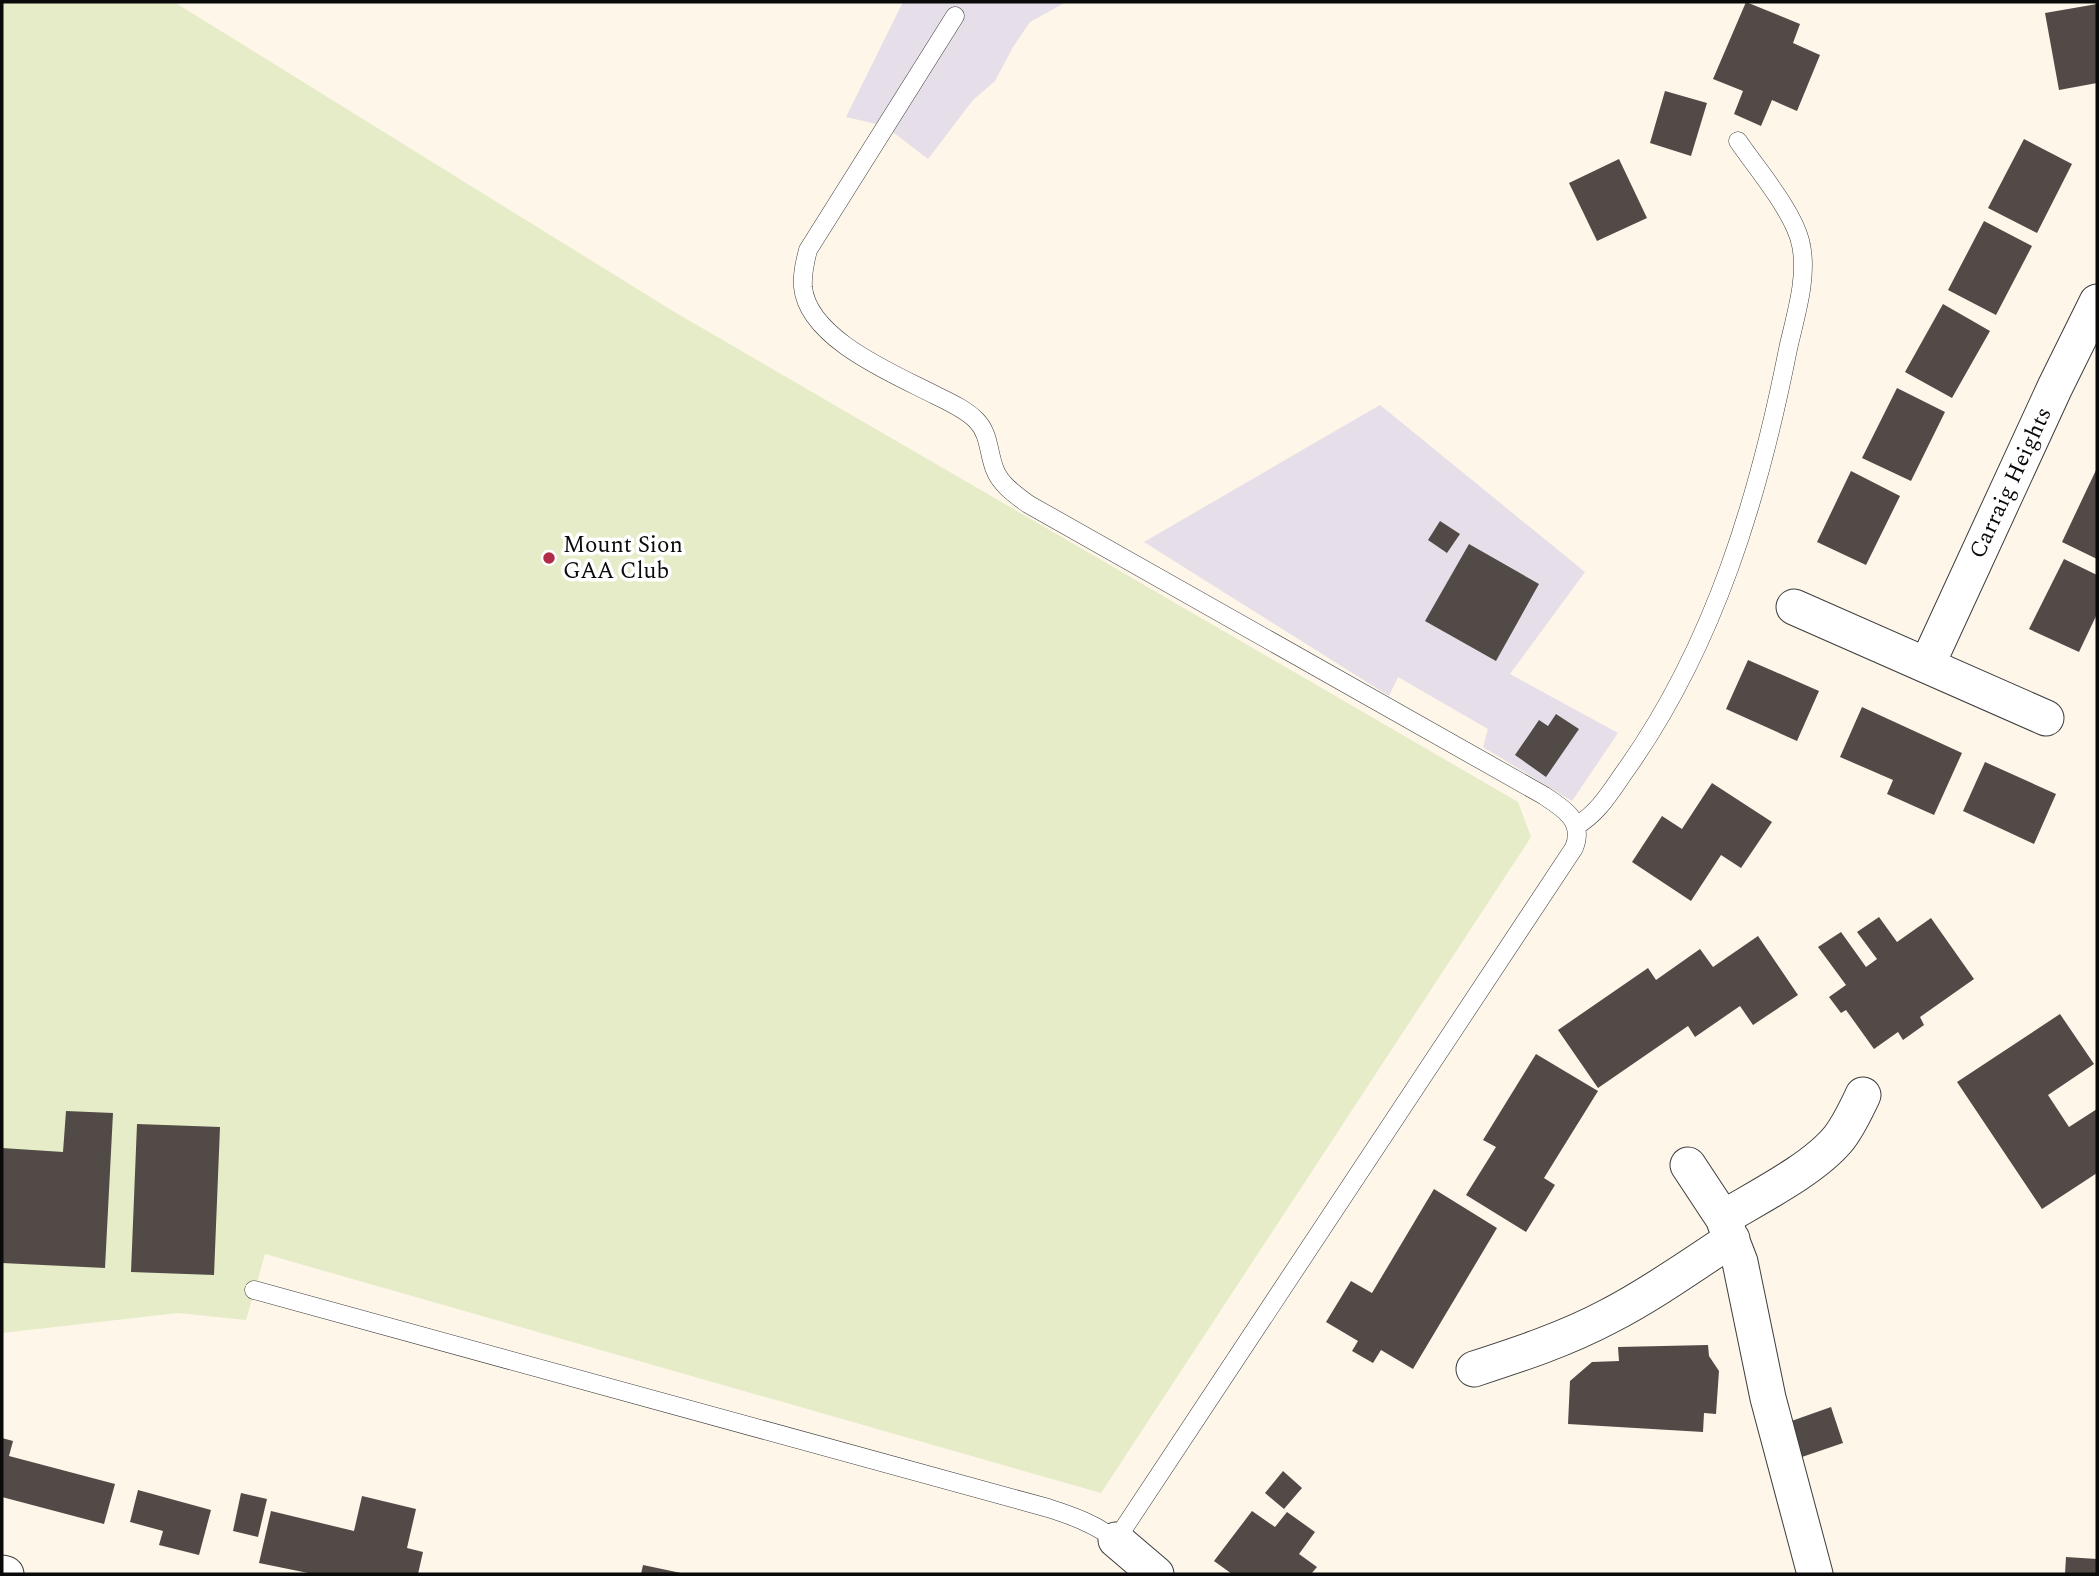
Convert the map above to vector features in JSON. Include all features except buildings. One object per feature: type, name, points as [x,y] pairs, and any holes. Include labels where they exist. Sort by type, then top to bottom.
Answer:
[{"type":"street","name":"Carraig Heights","points":[[1927,665],[2097,302]]},
{"type":"street","points":[[1794,607],[2046,718]]},
{"type":"street","points":[[1474,1369],[1527,1352],[1609,1316],[1650,1293],[1777,1186],[1825,1152],[1850,1122],[1863,1095]]},
{"type":"street","points":[[1688,1165],[1727,1228],[1745,1284],[1774,1425],[1815,1574]]},
{"type":"street","points":[[1116,1540],[1156,1574]]},
{"type":"lane","points":[[254,1290],[1048,1508],[1092,1524],[1116,1540],[1566,862],[1577,841],[1576,826],[1567,812],[1543,795],[1028,504],[999,478],[986,437],[975,420],[951,403],[858,355],[826,329],[810,309],[803,290],[803,270],[808,250],[955,16]]},
{"type":"lane","points":[[1576,826],[1587,820],[1600,807],[1637,754],[1684,676],[1718,599],[1768,444],[1802,281],[1802,247],[1796,226],[1738,141]]},
{"type":"shaded area","points":[[903,2],[1066,2],[1030,22],[995,81],[973,100],[928,159],[885,126],[846,117]]},
{"type":"shaded area","points":[[1380,405],[1585,572],[1510,674],[1618,733],[1572,801],[1483,747],[1488,729],[1398,677],[1389,696],[1144,542]]},
{"type":"green space","name":"Mount Sion GAA Club","points":[[2,2],[174,2],[676,313],[1518,802],[1531,837],[1101,1493],[265,1254],[246,1320],[178,1313],[2,1333]]},
{"type":"place","name":"Mount Sion GAA Club","points":[[549,558]]}]
